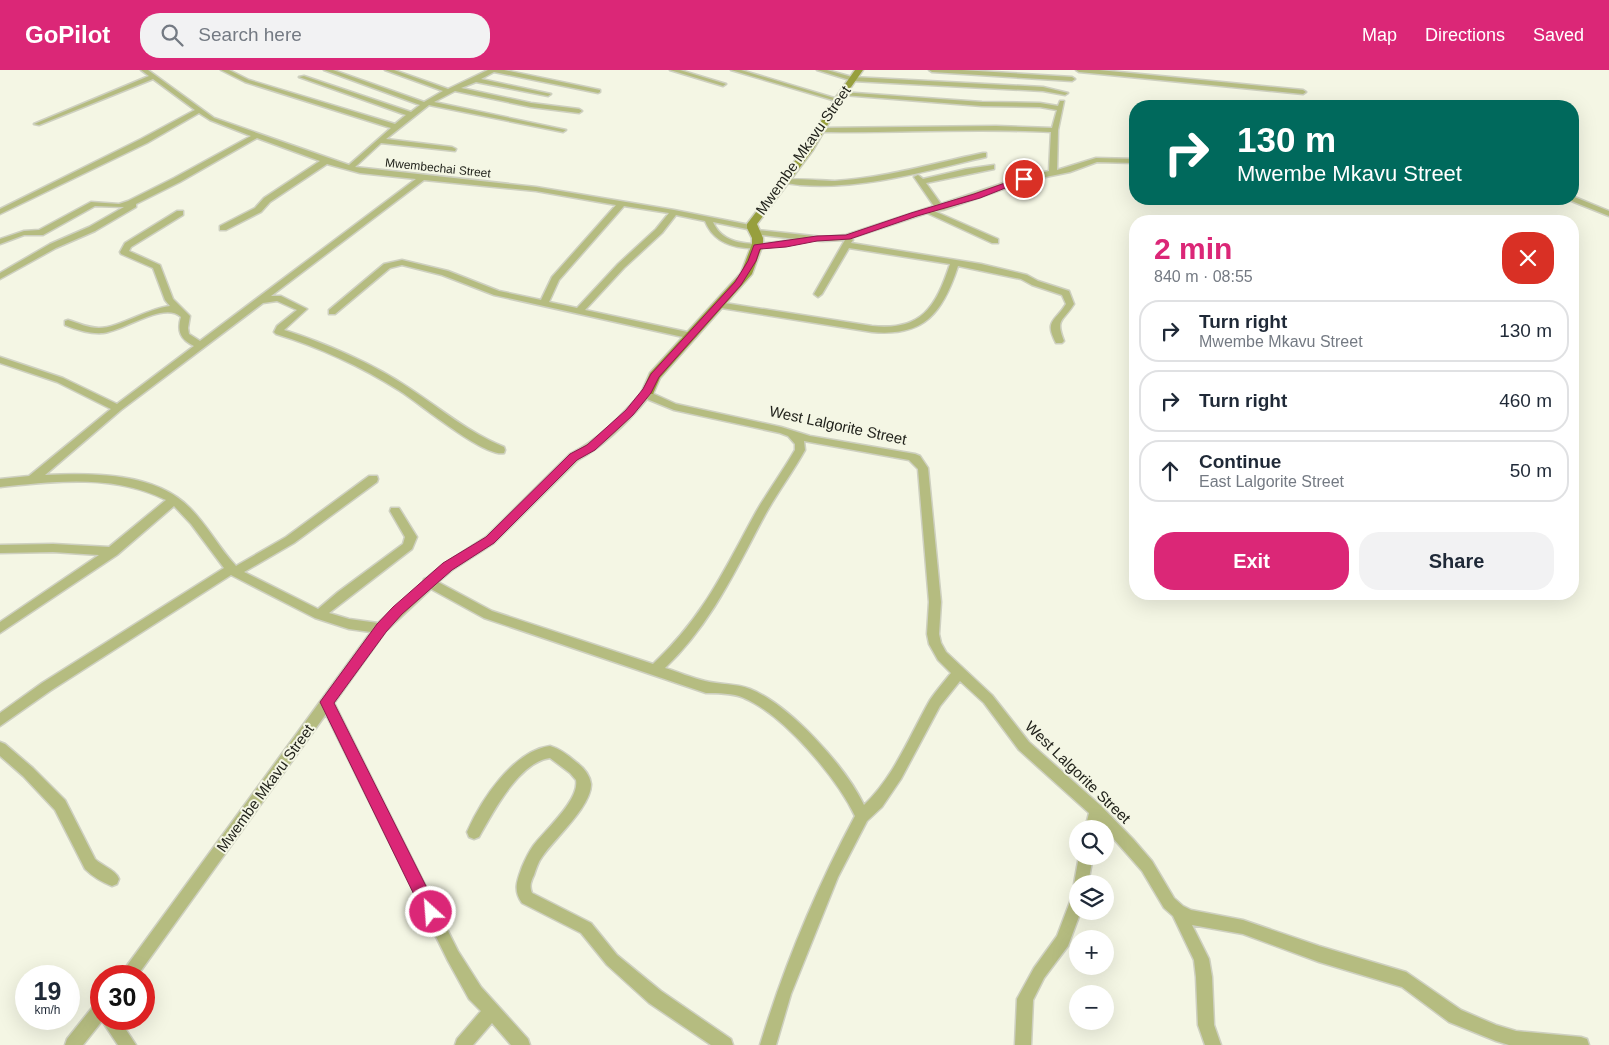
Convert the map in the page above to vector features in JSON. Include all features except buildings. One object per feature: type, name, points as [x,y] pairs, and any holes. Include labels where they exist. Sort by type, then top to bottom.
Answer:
[{"type":"street","points":[[224,70],[247,80],[396,127]]},
{"type":"street","points":[[327,70],[426,104],[563,130]]},
{"type":"street","points":[[392,70],[451,90],[531,105],[579,111]]},
{"type":"street","points":[[350,168],[411,114],[451,90],[494,70],[598,91]]},
{"type":"street","points":[[673,70],[723,84]]},
{"type":"street","points":[[734,70],[841,96],[982,104],[1040,105],[1060,109]]},
{"type":"street","points":[[820,70],[856,76],[1043,89],[1065,93]]},
{"type":"street","points":[[932,70],[1072,78]]},
{"type":"street","points":[[1053,172],[1055,130],[1065,93],[1075,70]]},
{"type":"street","points":[[1079,70],[1193,77],[1304,92]]},
{"type":"street","points":[[36,124],[150,72]]},
{"type":"street","name":"Mwembechai Street","points":[[150,72],[198,111],[220,122],[350,168],[536,190],[674,212],[754,230],[817,238]]},
{"type":"street","name":"Mwembe Mkavu Street","points":[[136,965],[382,628],[428,582],[448,566],[490,540],[574,457],[591,448],[630,413],[648,391],[654,376],[746,274],[759,238],[754,230],[755,219],[786,181],[856,76]]},
{"type":"street","points":[[302,77],[411,114]]},
{"type":"street","points":[[476,80],[548,94]]},
{"type":"street","points":[[0,212],[128,149],[198,111]]},
{"type":"street","points":[[820,130],[879,131],[1002,128],[1055,130]]},
{"type":"street","points":[[0,242],[25,232],[33,231],[40,233],[94,204],[118,206],[141,198],[256,136]]},
{"type":"street","points":[[381,140],[452,149]]},
{"type":"street","points":[[786,181],[813,183],[846,181],[984,156]]},
{"type":"street","points":[[708,219],[712,232],[722,239],[757,246],[786,244],[817,238],[837,238],[851,236],[940,208],[1007,184],[1105,159],[1129,161]]},
{"type":"street","points":[[223,228],[258,210],[267,200],[326,161]]},
{"type":"street","points":[[922,182],[966,170],[991,167]]},
{"type":"street","points":[[913,170],[940,208]]},
{"type":"street","points":[[33,479],[118,408],[422,178]]},
{"type":"street","points":[[0,276],[53,246],[69,240],[127,209],[141,198]]},
{"type":"street","points":[[1579,201],[1609,214]]},
{"type":"street","points":[[544,303],[555,280],[622,203]]},
{"type":"street","points":[[929,211],[995,241]]},
{"type":"street","points":[[578,312],[621,266],[659,231],[674,212]]},
{"type":"street","points":[[180,213],[128,245],[124,252],[157,267],[169,300],[182,310],[186,316],[182,326],[184,334],[188,339],[201,345]]},
{"type":"street","points":[[818,294],[851,236]]},
{"type":"street","points":[[846,245],[955,263],[1024,278],[1066,293],[1070,304],[1065,312],[1055,321],[1054,328],[1059,341]]},
{"type":"street","points":[[332,312],[387,266],[402,262],[445,274],[497,293],[692,336]]},
{"type":"street","points":[[718,305],[815,322],[883,330],[903,328],[915,325],[936,308],[945,291],[955,263]]},
{"type":"street","points":[[259,302],[273,297],[301,307],[301,311],[280,328],[279,332],[312,342],[375,373],[404,389],[477,440],[500,450]]},
{"type":"street","points":[[68,323],[86,330],[109,330],[148,314],[167,308],[177,308]]},
{"type":"street","points":[[0,360],[60,380],[118,408]]},
{"type":"street","name":"West Lalgorite Street","points":[[648,391],[650,396],[674,407],[781,430],[824,442],[899,454],[916,459],[920,463],[923,468],[935,602],[935,644],[942,656],[988,699],[1024,746],[1096,811],[1148,866],[1170,904],[1178,912],[1195,943],[1201,959],[1204,977],[1206,1025],[1213,1045]]},
{"type":"street","points":[[656,669],[691,635],[713,604],[761,514],[800,450],[800,443],[792,434]]},
{"type":"street","points":[[0,483],[33,479],[70,478],[110,481],[144,488],[174,500],[183,508],[233,570],[319,615],[363,628],[382,628]]},
{"type":"street","points":[[0,720],[40,692],[233,570],[254,562],[290,540],[373,479]]},
{"type":"street","points":[[0,628],[113,552],[174,500]]},
{"type":"street","points":[[319,615],[349,589],[408,546],[411,536],[395,511]]},
{"type":"street","points":[[0,549],[53,548],[113,552]]},
{"type":"street","points":[[428,582],[488,615],[706,687],[734,690],[748,694],[774,709],[826,760],[847,787],[862,816]]},
{"type":"street","points":[[768,1045],[777,1011],[833,872],[862,816],[877,802],[896,775],[936,702],[958,672]]},
{"type":"street","points":[[327,702],[453,956],[474,993],[522,1045]]},
{"type":"street","points":[[0,748],[28,772],[60,805],[90,864],[97,871],[112,879]]},
{"type":"street","points":[[474,832],[490,804],[501,790],[526,762],[535,756],[546,752],[554,753],[578,772],[584,783],[581,796],[536,853],[522,889],[526,898],[586,928],[612,960],[655,997],[725,1045]]},
{"type":"street","points":[[1094,820],[1096,811]]},
{"type":"street","points":[[1178,912],[1190,917],[1243,927],[1319,954],[1406,980],[1455,1016],[1488,1030],[1516,1039],[1581,1045]]},
{"type":"street","points":[[1023,1045],[1025,999],[1039,973],[1063,941],[1070,920]]},
{"type":"street","points":[[463,1045],[491,1012]]},
{"type":"street","points":[[73,1045],[90,1024]]},
{"type":"street","points":[[117,1030],[128,1045]]},
{"type":"route","points":[[431,912],[327,702],[382,628],[428,582],[448,566],[490,540],[574,457],[591,448],[630,413],[648,391],[654,376],[746,274],[757,246],[786,244],[817,238],[847,237],[859,234],[875,227],[914,214],[940,208],[1024,179]]}]
